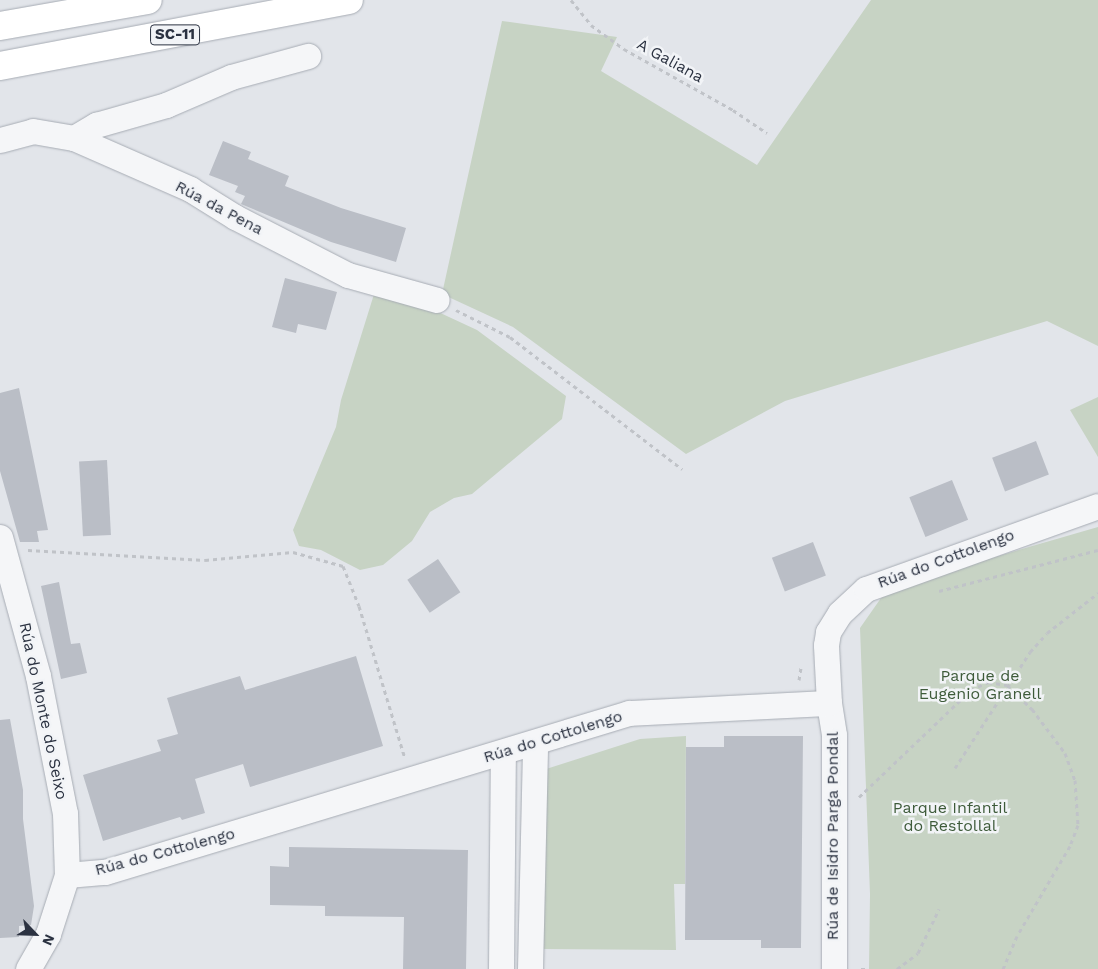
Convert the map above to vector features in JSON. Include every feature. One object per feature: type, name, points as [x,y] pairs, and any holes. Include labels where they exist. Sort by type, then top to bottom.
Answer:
[{"type":"highway","name":"SC-11","points":[[0,26],[148,0]]},
{"type":"highway","name":"SC-11","points":[[0,66],[349,0]]},
{"type":"street","points":[[74,138],[96,125],[166,105],[231,77],[308,56]]},
{"type":"street","name":"Rúa da Pena","points":[[0,140],[32,131],[74,138],[190,189],[235,217],[348,274],[437,300]]},
{"type":"street","name":"Rúa do Cottolengo","points":[[67,875],[105,872],[513,750],[629,713],[829,704],[826,645],[828,632],[840,613],[866,589],[1098,506]]},
{"type":"street","name":"Rúa do Monte do Seixo","points":[[2,543],[38,676],[58,768],[65,812],[67,875],[48,934],[28,969]]},
{"type":"street","name":"Rúa de Isidro Parga Pondal","points":[[829,704],[834,735],[834,969]]},
{"type":"street","points":[[490,969],[513,750]]},
{"type":"street","points":[[501,969],[513,750]]},
{"type":"street","points":[[513,750],[517,969]]},
{"type":"street","points":[[513,750],[530,969]]},
{"type":"path","name":"A Galiana","points":[[571,0],[591,25],[624,49],[733,110],[767,133]]},
{"type":"path","points":[[437,300],[510,338],[682,469]]},
{"type":"path","points":[[2,543],[205,560],[293,552],[342,566],[359,606],[411,780]]},
{"type":"path","points":[[938,591],[1098,550]]},
{"type":"path","points":[[955,768],[1007,685],[1047,633],[1098,593]]},
{"type":"path","points":[[855,801],[971,690],[988,682],[1007,685],[1032,709],[1065,753],[1075,780],[1078,825],[1070,846],[1017,936],[1003,969]]},
{"type":"path","points":[[897,969],[918,953],[939,909]]},
{"type":"path","points":[[861,969],[868,969]]},
{"type":"green space","points":[[871,0],[1098,0],[1098,346],[1047,321],[785,401],[686,454],[513,327],[442,294],[502,21],[617,37],[601,71],[757,165]]},
{"type":"green space","points":[[375,291],[421,304],[477,330],[566,396],[562,419],[472,494],[454,498],[430,512],[412,541],[383,565],[360,570],[321,550],[299,546],[293,530],[336,427],[341,400]]},
{"type":"green space","points":[[1098,397],[1098,457],[1070,410]]},
{"type":"green space","name":"Parque de Eugenio Granell","points":[[1098,527],[1098,969],[869,969],[870,894],[860,628],[888,588]]},
{"type":"green space","points":[[686,736],[685,884],[674,884],[676,950],[543,949],[543,770],[640,739]]},
{"type":"building","points":[[223,141],[251,152],[248,159],[289,176],[285,186],[341,208],[406,228],[396,262],[331,242],[241,204],[245,196],[235,192],[238,186],[209,175]]},
{"type":"building","points":[[285,278],[337,292],[326,330],[298,324],[296,333],[272,327]]},
{"type":"building","points":[[19,388],[48,530],[37,531],[39,542],[20,542],[0,471],[0,393]]},
{"type":"building","points":[[1036,441],[1049,475],[1005,491],[992,458]]},
{"type":"building","points":[[107,460],[111,535],[83,536],[79,461]]},
{"type":"building","points":[[952,480],[968,520],[925,537],[909,497]]},
{"type":"building","points":[[813,542],[826,576],[785,591],[772,558]]},
{"type":"building","points":[[438,559],[460,592],[430,613],[407,580]]},
{"type":"building","points":[[59,582],[71,644],[80,643],[87,673],[61,679],[41,586]]},
{"type":"building","points":[[356,656],[383,746],[250,787],[243,764],[195,779],[205,813],[182,820],[180,817],[103,841],[83,775],[161,751],[157,740],[178,734],[167,698],[240,676],[245,690]]},
{"type":"building","points":[[10,719],[23,790],[23,819],[34,906],[31,925],[19,926],[19,937],[0,938],[0,720]]},
{"type":"building","points":[[724,736],[803,736],[801,948],[761,948],[761,940],[685,940],[686,747],[724,747]]},
{"type":"building","points":[[289,847],[468,850],[466,969],[403,969],[404,917],[325,916],[325,906],[270,905],[270,866],[289,867]]},
{"type":"park label","name":"Parque Infantil do Restollal","points":[[950,817]]}]
